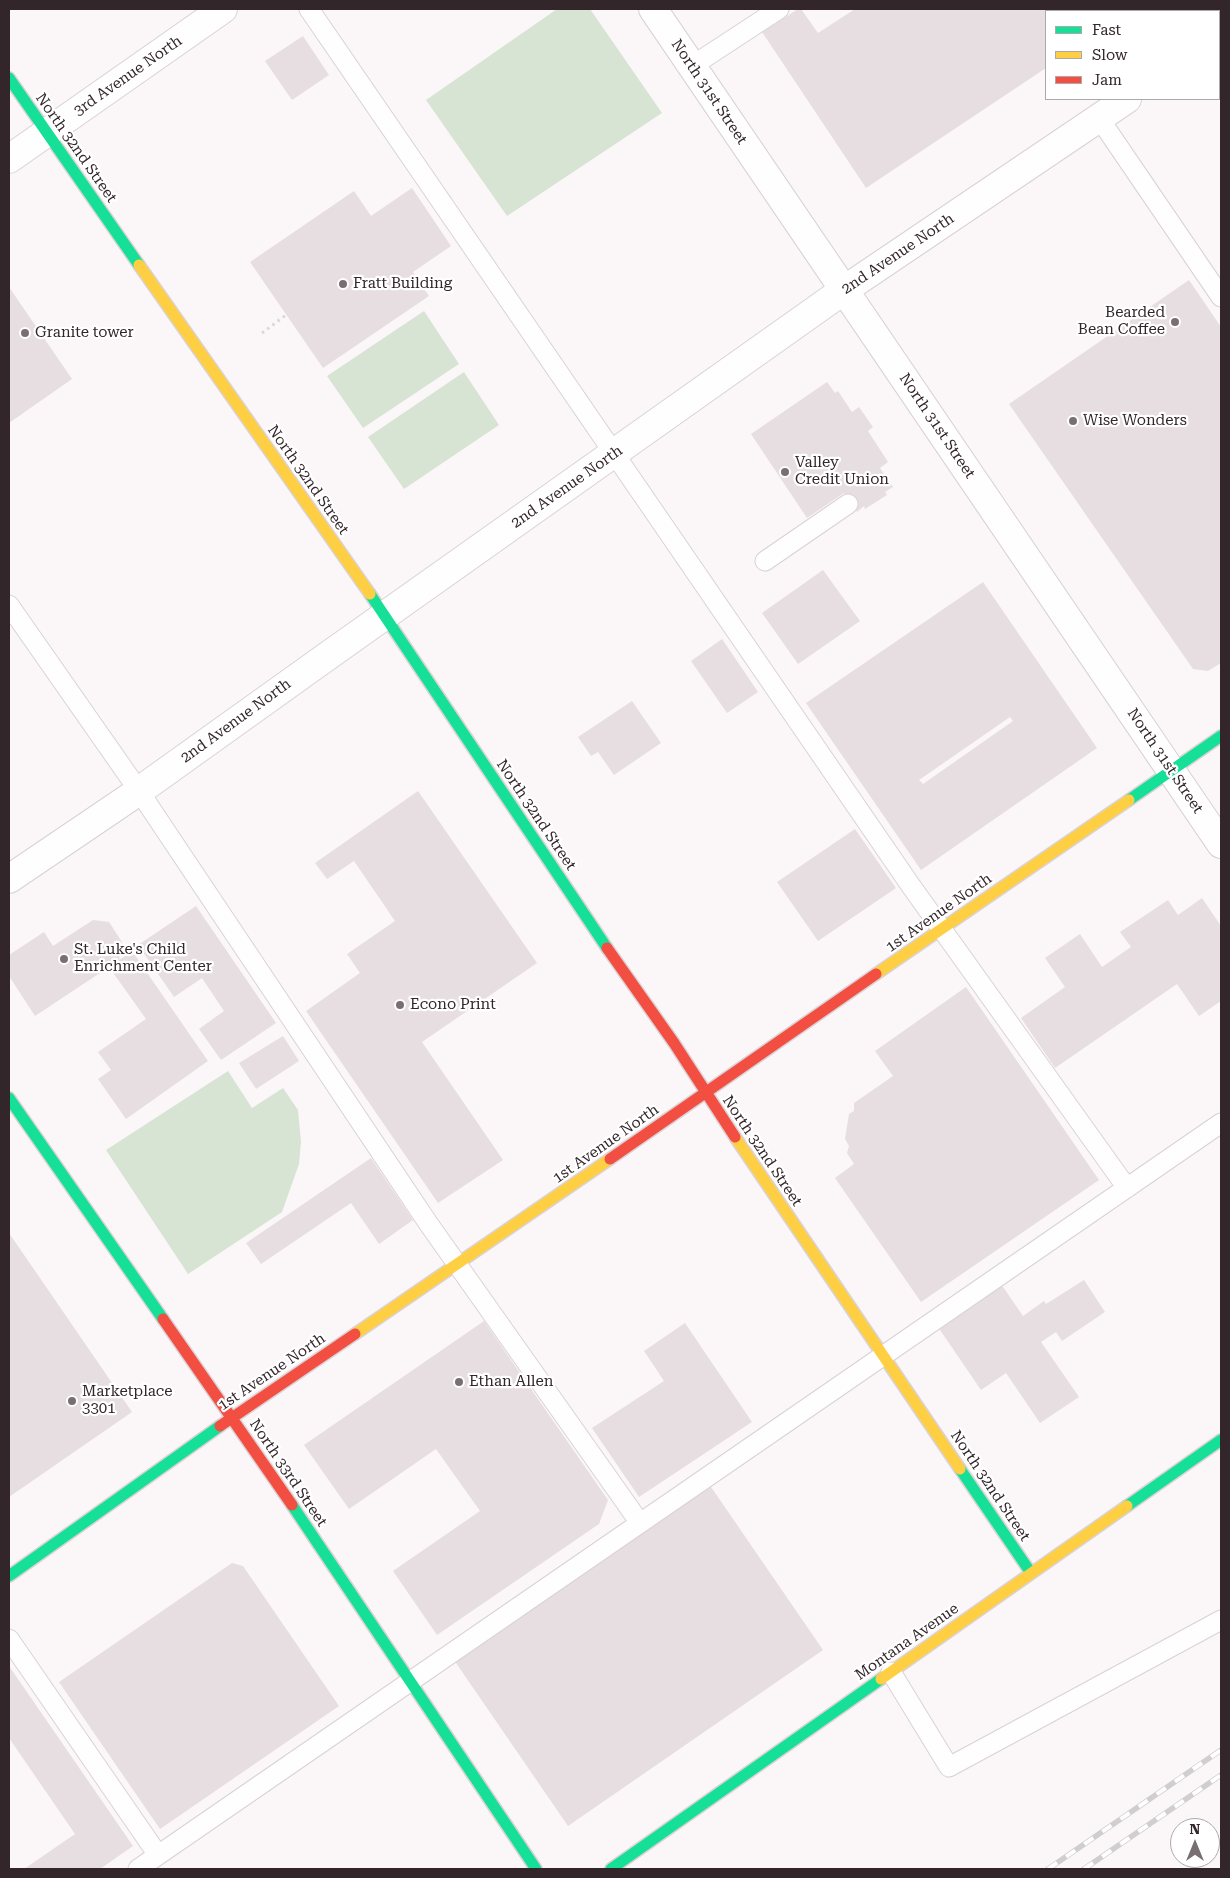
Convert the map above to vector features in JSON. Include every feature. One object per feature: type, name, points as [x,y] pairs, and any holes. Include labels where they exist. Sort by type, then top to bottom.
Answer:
[{"type":"street","name":"3rd Avenue North","points":[[9,159],[223,9]]},
{"type":"street","name":"North 31st Street","points":[[653,9],[1221,844]]},
{"type":"street","name":"North 32nd Street","points":[[9,78],[384,615],[674,1043],[705,1094],[1031,1573]]},
{"type":"street","name":"2nd Avenue North","points":[[9,879],[139,792],[384,615],[844,290],[1126,100]]},
{"type":"street","name":"1st Avenue North","points":[[9,1576],[232,1417],[457,1265],[1221,736]]},
{"type":"street","name":"North 33rd Street","points":[[9,1098],[232,1417],[536,1869]]},
{"type":"street","name":"Montana Avenue","points":[[611,1869],[1221,1440]]},
{"type":"lane","points":[[308,9],[942,930],[1127,1188]]},
{"type":"lane","points":[[692,66],[779,9]]},
{"type":"lane","points":[[1099,118],[1221,297]]},
{"type":"lane","points":[[765,562],[848,504]]},
{"type":"lane","points":[[9,605],[139,792],[457,1265],[640,1523]]},
{"type":"lane","points":[[138,1869],[1221,1123]]},
{"type":"lane","points":[[891,1672],[949,1767],[1221,1620]]},
{"type":"lane","points":[[9,1638],[158,1855]]},
{"type":"path","points":[[262,332],[286,315]]},
{"type":"green space","points":[[557,9],[590,9],[662,113],[507,216],[426,100]]},
{"type":"green space","points":[[424,311],[459,364],[363,428],[327,376]]},
{"type":"green space","points":[[464,372],[499,425],[404,489],[368,437]]},
{"type":"green space","points":[[228,1071],[252,1108],[283,1088],[298,1110],[301,1142],[299,1164],[282,1212],[188,1274],[106,1150]]},
{"type":"building","points":[[798,9],[801,9],[818,33],[855,9],[1134,9],[1045,10],[1045,69],[866,188],[762,32]]},
{"type":"building","points":[[303,36],[329,75],[292,100],[265,61]]},
{"type":"building","name":"Fratt Building","points":[[412,188],[451,246],[413,272],[429,296],[323,368],[250,262],[354,191],[371,216]]},
{"type":"building","points":[[1189,280],[1221,327],[1221,663],[1208,671],[1193,669],[1009,404]]},
{"type":"building","name":"Granite tower","points":[[9,287],[72,379],[9,423]]},
{"type":"building","points":[[827,382],[835,393],[838,391],[852,412],[859,407],[873,427],[868,431],[888,462],[880,468],[893,487],[885,492],[887,495],[865,509],[864,506],[857,512],[844,493],[807,518],[751,434]]},
{"type":"building","points":[[823,570],[860,621],[798,664],[762,613]]},
{"type":"building","points":[[983,582],[1097,748],[921,870],[806,703]],"holes":[[[1010,717],[1013,721],[923,784],[919,780]]]},
{"type":"building","points":[[722,639],[758,692],[727,713],[691,661]]},
{"type":"building","points":[[632,701],[661,743],[614,775],[598,752],[591,756],[578,737]]},
{"type":"building","points":[[418,791],[537,963],[422,1042],[503,1160],[438,1203],[306,1011],[360,973],[347,954],[395,921],[354,861],[327,879],[315,863]]},
{"type":"building","points":[[855,829],[896,888],[818,941],[777,882]]},
{"type":"building","points":[[1202,898],[1221,926],[1221,1001],[1199,1016],[1177,984],[1055,1068],[1021,1018],[1065,987],[1045,958],[1080,934],[1102,967],[1131,947],[1120,932],[1168,900],[1178,915]]},
{"type":"building","points":[[196,906],[276,1023],[221,1060],[199,1029],[224,1011],[202,978],[174,997],[138,945]]},
{"type":"building","points":[[93,920],[109,922],[122,942],[119,960],[132,951],[208,1061],[126,1119],[98,1079],[111,1070],[98,1052],[146,1019],[109,967],[35,1016],[9,976],[9,955],[44,932],[53,946]]},
{"type":"building","points":[[966,987],[1099,1180],[921,1302],[835,1178],[854,1164],[847,1153],[849,1146],[845,1139],[849,1114],[854,1111],[854,1103],[893,1076],[875,1051]]},
{"type":"building","points":[[283,1036],[299,1061],[256,1089],[239,1063]]},
{"type":"building","points":[[371,1158],[413,1220],[379,1244],[351,1203],[261,1264],[246,1243]]},
{"type":"building","points":[[9,1233],[132,1412],[9,1497]]},
{"type":"building","points":[[1084,1280],[1105,1312],[1062,1341],[1056,1332],[1041,1342],[1079,1397],[1040,1423],[1006,1373],[981,1390],[938,1327],[1001,1284],[1023,1316],[1044,1301],[1046,1304]]},
{"type":"building","points":[[484,1321],[608,1500],[599,1524],[437,1635],[393,1571],[480,1511],[436,1449],[349,1509],[304,1445]]},
{"type":"building","points":[[685,1323],[752,1422],[639,1497],[592,1428],[664,1381],[644,1351]]},
{"type":"building","points":[[709,1484],[823,1650],[568,1826],[454,1660]]},
{"type":"building","points":[[232,1563],[243,1566],[339,1706],[160,1829],[59,1682]]},
{"type":"building","points":[[9,1666],[133,1846],[100,1869],[24,1869],[75,1834],[9,1738]]},
{"type":"railway","points":[[1048,1869],[1221,1750]]},
{"type":"railway","points":[[1084,1869],[1221,1775]]},
{"type":"traffic: fast","points":[[9,78],[139,265]]},
{"type":"traffic: fast","points":[[370,594],[607,948]]},
{"type":"traffic: fast","points":[[1129,800],[1221,736]]},
{"type":"traffic: fast","points":[[9,1098],[163,1319]]},
{"type":"traffic: fast","points":[[9,1576],[220,1426]]},
{"type":"traffic: fast","points":[[1127,1506],[1221,1440]]},
{"type":"traffic: fast","points":[[960,1469],[1031,1573]]},
{"type":"traffic: fast","points":[[292,1505],[536,1869]]},
{"type":"traffic: fast","points":[[611,1869],[881,1679]]},
{"type":"traffic: slow","points":[[139,265],[370,594]]},
{"type":"traffic: slow","points":[[876,974],[1129,800]]},
{"type":"traffic: slow","points":[[735,1137],[960,1469]]},
{"type":"traffic: slow","points":[[355,1334],[610,1159]]},
{"type":"traffic: slow","points":[[881,1679],[1127,1506]]},
{"type":"traffic: jam","points":[[607,948],[674,1043],[735,1137]]},
{"type":"traffic: jam","points":[[610,1159],[876,974]]},
{"type":"traffic: jam","points":[[163,1319],[292,1505]]},
{"type":"traffic: jam","points":[[220,1426],[355,1334]]},
{"type":"place","name":"Fratt Building","points":[[343,284]]},
{"type":"place","name":"Bearded Bean Coffee","points":[[1175,322]]},
{"type":"place","name":"Granite tower","points":[[25,333]]},
{"type":"place","name":"Wise Wonders","points":[[1073,421]]},
{"type":"place","name":"Valley Credit Union","points":[[785,472]]},
{"type":"place","name":"St. Luke's Child Enrichment Center","points":[[64,959]]},
{"type":"place","name":"Econo Print","points":[[400,1005]]},
{"type":"place","name":"Ethan Allen","points":[[459,1382]]},
{"type":"place","name":"Marketplace 3301","points":[[72,1401]]}]
